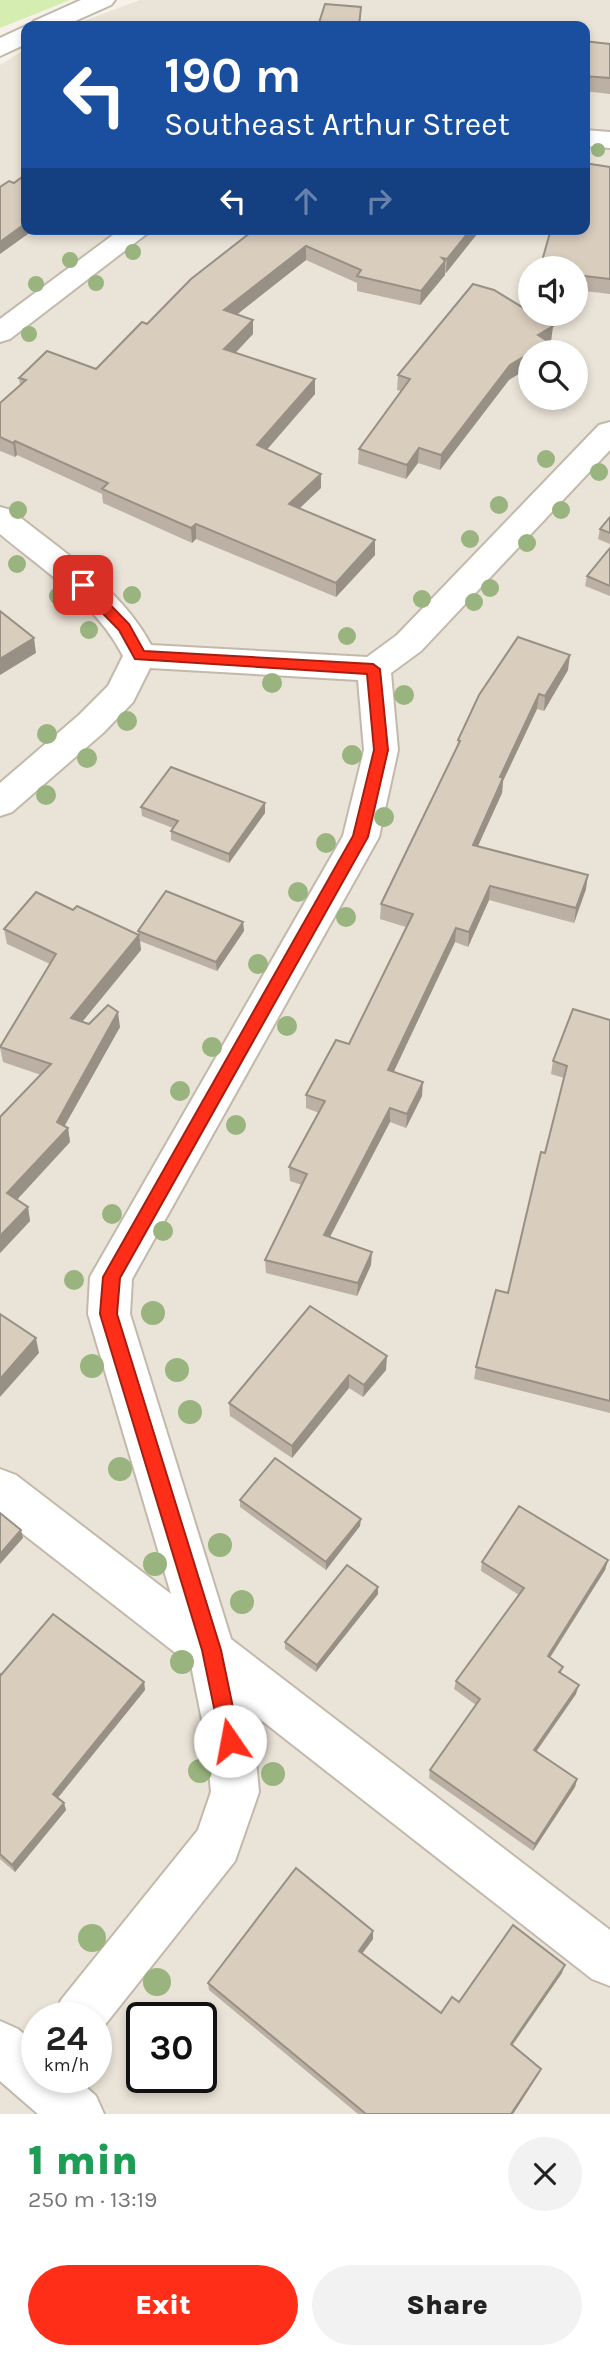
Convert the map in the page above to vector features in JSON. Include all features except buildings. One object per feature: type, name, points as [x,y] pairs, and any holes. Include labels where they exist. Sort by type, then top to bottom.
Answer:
[{"type":"street","points":[[54,21],[102,0]]},
{"type":"street","points":[[0,48],[21,37]]},
{"type":"street","points":[[590,139],[610,141]]},
{"type":"street","points":[[0,333],[131,235]]},
{"type":"street","points":[[140,656],[373,669],[409,643],[610,432]]},
{"type":"street","points":[[0,517],[102,601],[125,627],[140,656]]},
{"type":"street","points":[[0,803],[24,785],[121,693],[140,656]]},
{"type":"street","points":[[92,2002],[218,1844],[235,1792],[230,1741],[211,1650],[109,1314],[111,1277],[361,837],[381,750],[373,669]]},
{"type":"street","points":[[0,1489],[610,1961]]},
{"type":"street","points":[[54,2093],[78,2114]]},
{"type":"shaded area","points":[[140,0],[610,0],[610,2114],[0,2114],[0,65],[21,52],[21,235],[590,235],[590,21],[83,21]]},
{"type":"green space","points":[[0,0],[70,0],[0,28]]},
{"type":"route","points":[[83,585],[102,601],[125,627],[140,656],[373,669],[381,750],[361,837],[111,1277],[109,1314],[211,1650],[230,1741]]}]
